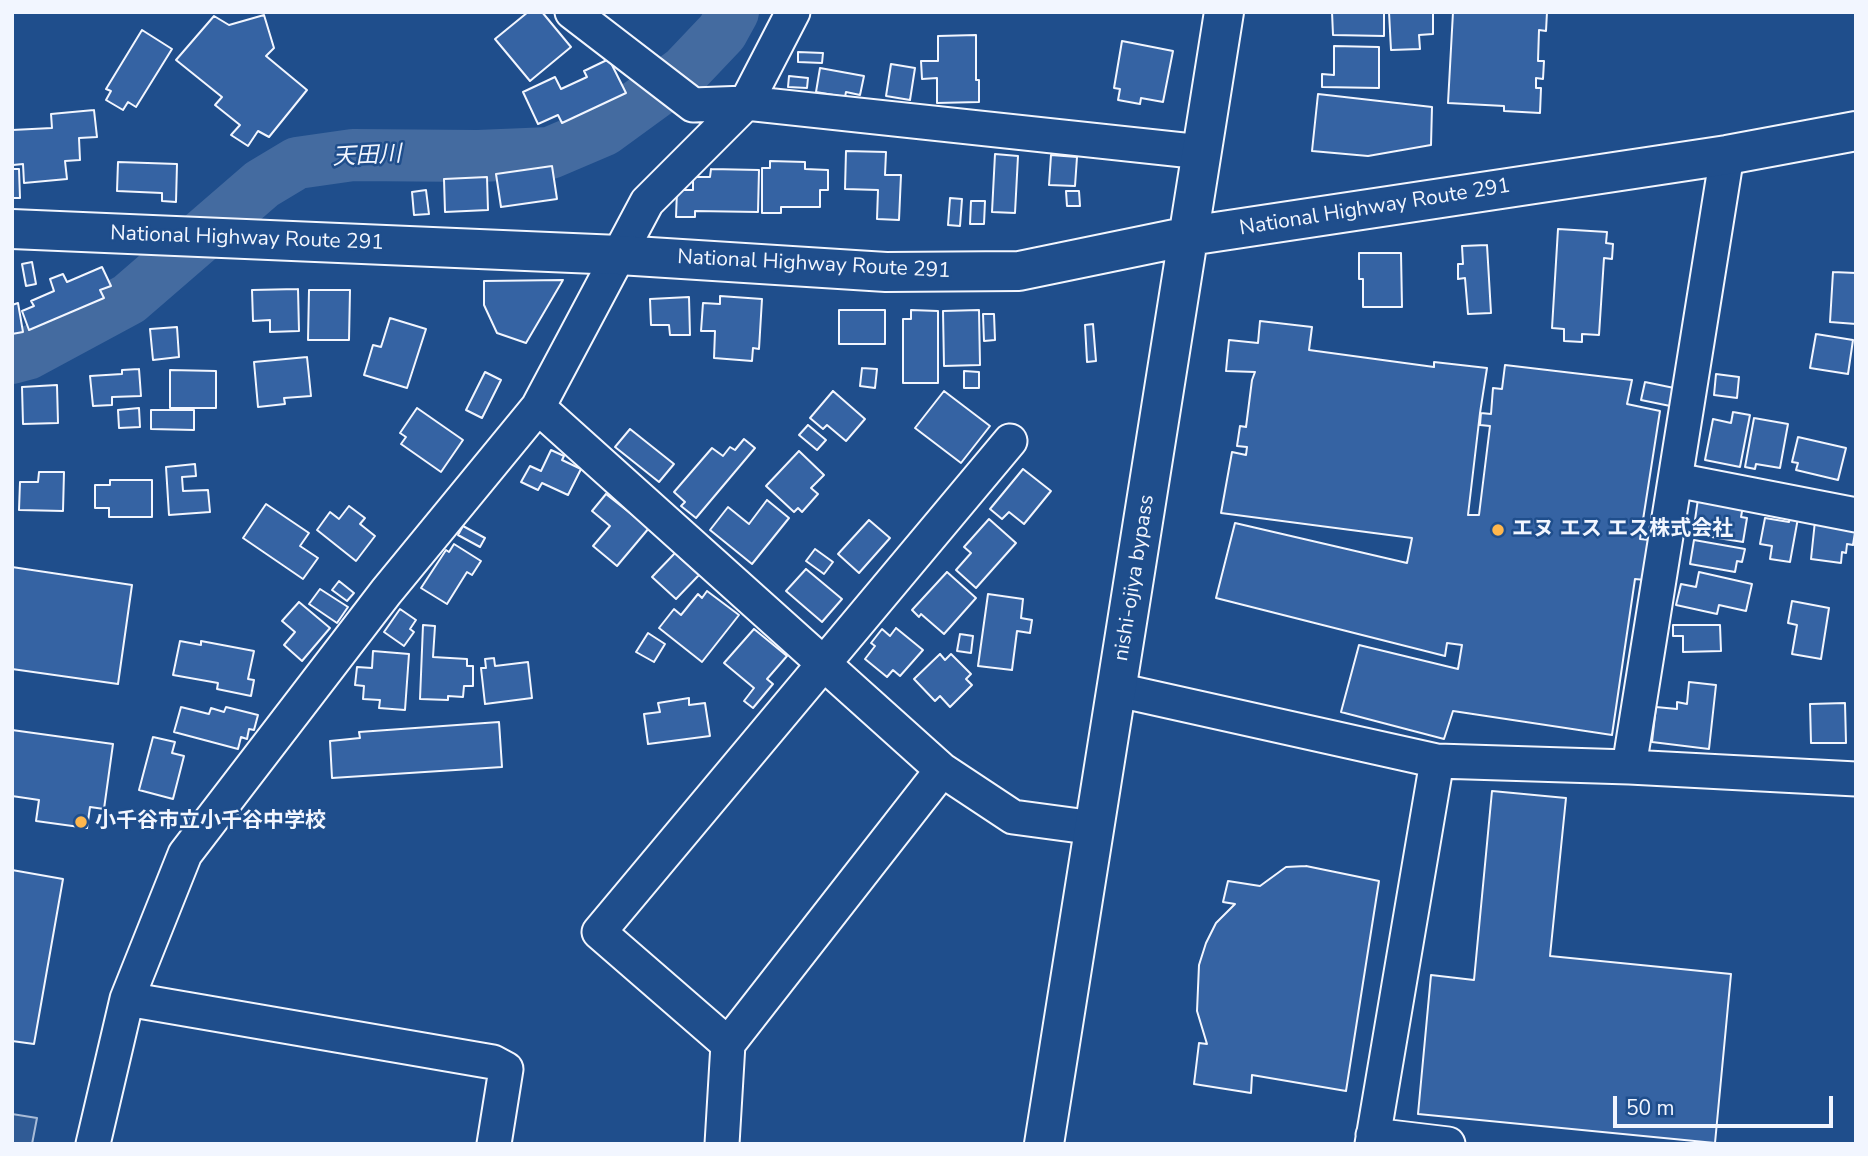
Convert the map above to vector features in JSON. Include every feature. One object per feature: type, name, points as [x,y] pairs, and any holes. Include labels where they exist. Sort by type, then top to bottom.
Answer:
[{"type":"highway","name":"nishi-ojiya bypass","points":[[1044,1144],[1224,12]]},
{"type":"highway","name":"National Highway Route 291","points":[[12,229],[620,255],[886,272],[1019,271],[1189,236],[1727,155],[1856,131]]},
{"type":"street","points":[[572,12],[693,106],[746,103],[1202,152]]},
{"type":"street","points":[[93,1144],[127,999],[185,854],[386,592],[537,407],[647,202],[746,103],[793,12]]},
{"type":"street","points":[[1629,767],[1727,155]]},
{"type":"street","points":[[537,407],[942,770],[1013,817],[1095,828]]},
{"type":"street","points":[[728,1044],[599,932],[1010,441]]},
{"type":"street","points":[[1676,480],[1856,515]]},
{"type":"street","points":[[1118,690],[1437,761],[1629,767],[1856,779]]},
{"type":"street","points":[[1437,761],[1372,1139],[1447,1144]]},
{"type":"street","points":[[722,1144],[728,1044],[942,770]]},
{"type":"street","points":[[127,999],[493,1062],[506,1069],[494,1144]]},
{"type":"shaded area","points":[[12,1114],[37,1118],[32,1144],[12,1144]]},
{"type":"building","points":[[528,12],[542,12],[571,47],[530,81],[495,39]]},
{"type":"building","points":[[1332,12],[1384,12],[1384,36],[1333,35]]},
{"type":"building","points":[[1389,12],[1433,12],[1433,34],[1419,35],[1420,49],[1391,50]]},
{"type":"building","points":[[1453,12],[1547,12],[1546,31],[1539,30],[1538,61],[1544,61],[1543,79],[1536,78],[1536,88],[1541,88],[1540,113],[1504,111],[1504,106],[1448,103]]},
{"type":"building","points":[[264,15],[274,48],[266,56],[307,90],[269,137],[258,131],[248,146],[231,135],[240,125],[215,105],[222,97],[176,60],[214,16],[229,25]]},
{"type":"building","points":[[142,30],[172,49],[136,107],[128,102],[123,110],[106,100],[111,91],[106,89]]},
{"type":"building","points":[[976,35],[979,102],[937,103],[937,78],[922,79],[921,61],[938,61],[938,36]]},
{"type":"building","points":[[1122,41],[1173,51],[1163,102],[1141,98],[1140,104],[1118,100],[1120,89],[1114,88]]},
{"type":"building","points":[[1334,46],[1379,47],[1379,88],[1322,87],[1322,74],[1334,75]]},
{"type":"building","points":[[798,52],[823,53],[822,63],[798,62]]},
{"type":"building","points":[[609,59],[626,93],[562,123],[558,115],[538,124],[523,92],[555,77],[561,89],[587,77],[584,71]]},
{"type":"building","points":[[891,64],[915,68],[910,100],[886,96]]},
{"type":"building","points":[[820,68],[864,76],[860,95],[846,92],[845,97],[816,92]]},
{"type":"building","points":[[789,76],[808,78],[807,88],[788,87]]},
{"type":"building","points":[[1318,94],[1432,107],[1431,145],[1368,156],[1312,151]]},
{"type":"building","points":[[94,110],[97,137],[79,138],[80,160],[65,161],[67,179],[24,183],[23,164],[13,165],[12,130],[52,128],[51,114]]},
{"type":"building","points":[[846,151],[886,152],[885,175],[901,175],[899,220],[877,219],[878,190],[845,189]]},
{"type":"building","points":[[995,154],[1018,156],[1015,213],[992,212]]},
{"type":"building","points":[[1051,155],[1077,157],[1075,186],[1049,185]]},
{"type":"building","points":[[770,161],[805,162],[805,169],[828,170],[828,190],[820,190],[820,207],[781,207],[781,213],[762,213],[762,168],[770,168]]},
{"type":"building","points":[[118,162],[177,164],[176,202],[162,201],[162,193],[117,191]]},
{"type":"building","points":[[552,166],[557,199],[501,207],[496,174]]},
{"type":"building","points":[[12,169],[19,169],[20,198],[12,198]]},
{"type":"building","points":[[711,169],[759,170],[758,212],[695,211],[695,217],[676,217],[677,190],[693,190],[693,177],[710,177]]},
{"type":"building","points":[[487,177],[488,210],[445,212],[444,179]]},
{"type":"building","points":[[426,190],[429,214],[414,215],[412,192]]},
{"type":"building","points":[[1066,191],[1079,191],[1080,206],[1067,206]]},
{"type":"building","points":[[950,198],[962,199],[960,226],[948,225]]},
{"type":"building","points":[[971,201],[985,201],[984,224],[970,224]]},
{"type":"building","points":[[1558,229],[1607,232],[1606,243],[1613,244],[1612,259],[1604,258],[1599,335],[1582,334],[1582,342],[1564,341],[1564,329],[1552,328]]},
{"type":"building","points":[[1487,245],[1491,313],[1468,314],[1465,278],[1458,279],[1458,264],[1463,264],[1462,246]]},
{"type":"building","points":[[1359,253],[1401,253],[1402,307],[1363,307]]},
{"type":"building","points":[[32,262],[36,284],[26,286],[22,264]]},
{"type":"building","points":[[102,267],[111,286],[100,290],[104,298],[29,330],[22,311],[34,306],[31,301],[54,291],[50,279],[63,274],[67,282]]},
{"type":"building","points":[[1833,272],[1856,273],[1856,324],[1830,322]]},
{"type":"building","points":[[563,280],[526,343],[497,333],[484,305],[484,281]]},
{"type":"building","points":[[298,289],[299,331],[270,332],[270,320],[253,321],[252,290]]},
{"type":"building","points":[[309,290],[350,290],[349,340],[308,340]]},
{"type":"building","points":[[720,296],[762,299],[759,349],[753,348],[752,361],[714,358],[715,331],[701,331],[703,303],[720,304]]},
{"type":"building","points":[[689,297],[690,335],[670,335],[669,325],[651,325],[650,299]]},
{"type":"building","points":[[18,303],[23,332],[12,334],[12,305]]},
{"type":"building","points":[[839,310],[885,310],[885,344],[839,344]]},
{"type":"building","points":[[911,310],[938,311],[938,383],[903,383],[903,319],[911,319]]},
{"type":"building","points":[[979,310],[980,365],[944,366],[943,311]]},
{"type":"building","points":[[983,314],[994,314],[995,340],[984,341]]},
{"type":"building","points":[[390,318],[426,329],[407,388],[364,375],[373,345],[381,347]]},
{"type":"building","name":"エヌ エス エス株式会社","points":[[1260,321],[1312,327],[1309,350],[1434,367],[1434,362],[1487,368],[1480,413],[1468,515],[1479,515],[1490,426],[1480,425],[1481,413],[1491,414],[1493,388],[1502,389],[1505,365],[1632,380],[1627,404],[1660,411],[1640,539],[1650,540],[1645,580],[1635,579],[1612,735],[1453,711],[1444,739],[1341,712],[1359,645],[1458,669],[1462,645],[1447,643],[1445,656],[1216,598],[1235,523],[1407,563],[1412,538],[1221,513],[1232,452],[1246,455],[1247,447],[1237,446],[1240,426],[1246,427],[1255,372],[1226,371],[1229,340],[1258,343]]},
{"type":"building","points":[[1093,324],[1096,361],[1087,362],[1085,325]]},
{"type":"building","points":[[177,327],[179,357],[153,360],[150,329]]},
{"type":"building","points":[[1816,334],[1853,340],[1848,374],[1810,368]]},
{"type":"building","points":[[307,357],[311,396],[284,398],[285,404],[258,407],[254,362]]},
{"type":"building","points":[[862,368],[877,369],[875,388],[860,386]]},
{"type":"building","points":[[139,369],[141,396],[112,397],[112,405],[93,406],[90,376],[122,374],[122,370]]},
{"type":"building","points":[[170,370],[216,371],[216,408],[170,408]]},
{"type":"building","points":[[964,371],[979,372],[979,388],[964,388]]},
{"type":"building","points":[[485,372],[501,380],[482,418],[466,410]]},
{"type":"building","points":[[1716,374],[1739,377],[1737,398],[1714,395]]},
{"type":"building","points":[[1645,382],[1679,389],[1675,407],[1641,400]]},
{"type":"building","points":[[57,385],[58,423],[23,424],[22,387]]},
{"type":"building","points":[[833,391],[865,419],[846,441],[827,425],[823,429],[810,418]]},
{"type":"building","points":[[944,391],[990,426],[961,463],[915,428]]},
{"type":"building","points":[[139,408],[140,427],[119,428],[118,410]]},
{"type":"building","points":[[417,408],[463,440],[441,472],[401,444],[406,437],[400,433]]},
{"type":"building","points":[[151,410],[194,410],[194,430],[151,429]]},
{"type":"building","points":[[1733,412],[1750,415],[1740,467],[1705,460],[1713,419],[1731,423]]},
{"type":"building","points":[[1754,418],[1788,424],[1780,468],[1756,464],[1755,469],[1745,467]]},
{"type":"building","points":[[808,425],[826,440],[817,450],[799,435]]},
{"type":"building","points":[[630,429],[674,464],[659,482],[615,447]]},
{"type":"building","points":[[1798,437],[1846,448],[1838,480],[1796,470],[1798,463],[1792,462]]},
{"type":"building","points":[[744,439],[755,448],[696,518],[681,506],[685,502],[674,492],[712,448],[723,456],[730,447],[735,450]]},
{"type":"building","points":[[551,450],[564,456],[562,460],[581,469],[568,495],[542,483],[538,490],[521,482],[530,466],[541,471]]},
{"type":"building","points":[[799,451],[824,475],[811,488],[818,494],[802,512],[798,508],[794,512],[766,486]]},
{"type":"building","points":[[195,464],[196,476],[182,477],[183,491],[208,490],[210,512],[169,515],[166,467]]},
{"type":"building","points":[[1023,469],[1051,491],[1024,524],[1009,512],[1002,519],[990,509]]},
{"type":"building","points":[[39,472],[64,472],[63,511],[19,510],[20,482],[38,482]]},
{"type":"building","points":[[110,480],[152,480],[152,517],[109,517],[109,508],[95,508],[95,485],[110,485]]},
{"type":"building","points":[[606,494],[649,528],[617,566],[593,546],[610,526],[592,511]]},
{"type":"building","points":[[1698,499],[1743,506],[1741,517],[1747,518],[1743,542],[1693,534]]},
{"type":"building","points":[[767,500],[789,518],[752,564],[710,530],[728,507],[749,524]]},
{"type":"building","points":[[266,504],[309,533],[300,546],[318,558],[303,579],[243,538]]},
{"type":"building","points":[[349,506],[365,518],[360,524],[375,536],[356,561],[317,530],[330,512],[339,519]]},
{"type":"building","points":[[1790,517],[1798,518],[1790,562],[1770,559],[1772,546],[1760,544],[1765,518],[1789,522]]},
{"type":"building","points":[[989,519],[1016,543],[976,588],[956,570],[971,553],[964,547]]},
{"type":"building","points":[[869,520],[890,538],[859,573],[838,554]]},
{"type":"building","points":[[1815,521],[1856,526],[1853,545],[1847,544],[1846,553],[1842,552],[1841,563],[1811,559]]},
{"type":"building","points":[[463,526],[485,538],[480,547],[458,535]]},
{"type":"building","points":[[1694,540],[1745,549],[1742,562],[1737,561],[1735,572],[1690,564]]},
{"type":"building","points":[[454,544],[481,561],[472,575],[467,572],[447,604],[421,588],[446,550],[449,552]]},
{"type":"building","points":[[815,549],[833,562],[824,574],[806,561]]},
{"type":"building","points":[[675,553],[699,575],[676,599],[652,577]]},
{"type":"building","points":[[12,567],[132,585],[118,684],[12,669]]},
{"type":"building","points":[[806,569],[842,599],[822,622],[786,591]]},
{"type":"building","points":[[947,572],[976,598],[944,634],[921,614],[919,617],[912,610]]},
{"type":"building","points":[[1699,572],[1752,584],[1746,611],[1719,605],[1717,614],[1676,605],[1681,584],[1696,587]]},
{"type":"building","points":[[339,581],[354,593],[347,601],[332,590]]},
{"type":"building","points":[[320,589],[348,607],[337,623],[309,604]]},
{"type":"building","points":[[707,591],[739,615],[702,662],[659,628],[674,609],[681,615],[698,594],[702,598]]},
{"type":"building","points":[[988,594],[1023,599],[1021,618],[1032,620],[1030,633],[1017,631],[1012,670],[978,666]]},
{"type":"building","points":[[1792,601],[1829,608],[1821,659],[1792,654],[1797,625],[1788,623]]},
{"type":"building","points":[[299,602],[330,628],[302,661],[284,645],[295,632],[282,621]]},
{"type":"building","points":[[400,609],[416,620],[410,629],[414,632],[404,646],[384,632]]},
{"type":"building","points":[[423,625],[435,626],[433,657],[467,659],[467,666],[473,666],[473,686],[464,686],[463,697],[448,696],[448,700],[420,699]]},
{"type":"building","points":[[1673,625],[1720,625],[1721,651],[1683,652],[1683,636],[1673,636]]},
{"type":"building","points":[[896,628],[923,650],[900,676],[893,670],[887,677],[865,659],[875,646],[871,643],[882,629],[890,636]]},
{"type":"building","points":[[754,629],[787,656],[767,679],[773,684],[753,708],[744,701],[754,688],[724,663]]},
{"type":"building","points":[[648,633],[665,644],[654,662],[636,652]]},
{"type":"building","points":[[960,634],[973,636],[971,653],[957,651]]},
{"type":"building","points":[[180,641],[201,645],[201,641],[254,651],[248,679],[254,680],[251,696],[217,689],[218,683],[173,675]]},
{"type":"building","points":[[373,651],[409,654],[405,710],[379,708],[380,700],[363,699],[364,686],[355,685],[357,667],[372,668]]},
{"type":"building","points":[[940,654],[945,660],[951,654],[971,674],[966,679],[972,685],[950,707],[940,696],[935,701],[914,679]]},
{"type":"building","points":[[494,658],[495,666],[528,662],[532,698],[485,704],[481,668],[486,668],[485,659]]},
{"type":"building","points":[[1689,682],[1716,685],[1709,749],[1652,742],[1656,707],[1677,709],[1677,702],[1687,704]]},
{"type":"building","points":[[689,698],[689,705],[705,703],[710,736],[648,744],[644,714],[660,712],[658,703]]},
{"type":"building","points":[[1845,703],[1846,743],[1811,743],[1810,704]]},
{"type":"building","points":[[181,707],[209,714],[211,708],[224,712],[226,707],[258,715],[254,730],[249,729],[247,739],[241,737],[238,749],[174,732]]},
{"type":"building","points":[[499,722],[502,767],[332,778],[330,741],[360,738],[359,732]]},
{"type":"building","points":[[12,730],[113,744],[104,809],[90,807],[87,828],[36,821],[39,800],[12,796]]},
{"type":"building","points":[[153,737],[175,742],[172,753],[184,756],[173,799],[139,790]]},
{"type":"building","points":[[1492,791],[1566,798],[1550,956],[1731,974],[1715,1143],[1418,1114],[1431,975],[1474,980]]},
{"type":"building","points":[[1306,866],[1379,881],[1346,1091],[1252,1075],[1251,1093],[1194,1084],[1199,1043],[1207,1044],[1197,1011],[1199,965],[1216,923],[1235,904],[1223,902],[1228,881],[1260,886],[1286,867]]},
{"type":"building","points":[[12,870],[63,879],[34,1044],[12,1041]]},
{"type":"waterway","name":"天田川","points":[[12,358],[27,354],[129,299],[262,184],[297,163],[353,155],[478,156],[550,153],[604,130],[685,71],[722,32],[733,12]]},
{"type":"place","name":"エヌ エス エス株式会社","points":[[1498,530]]},
{"type":"place","name":"小千谷市立小千谷中学校","points":[[81,822]]}]
